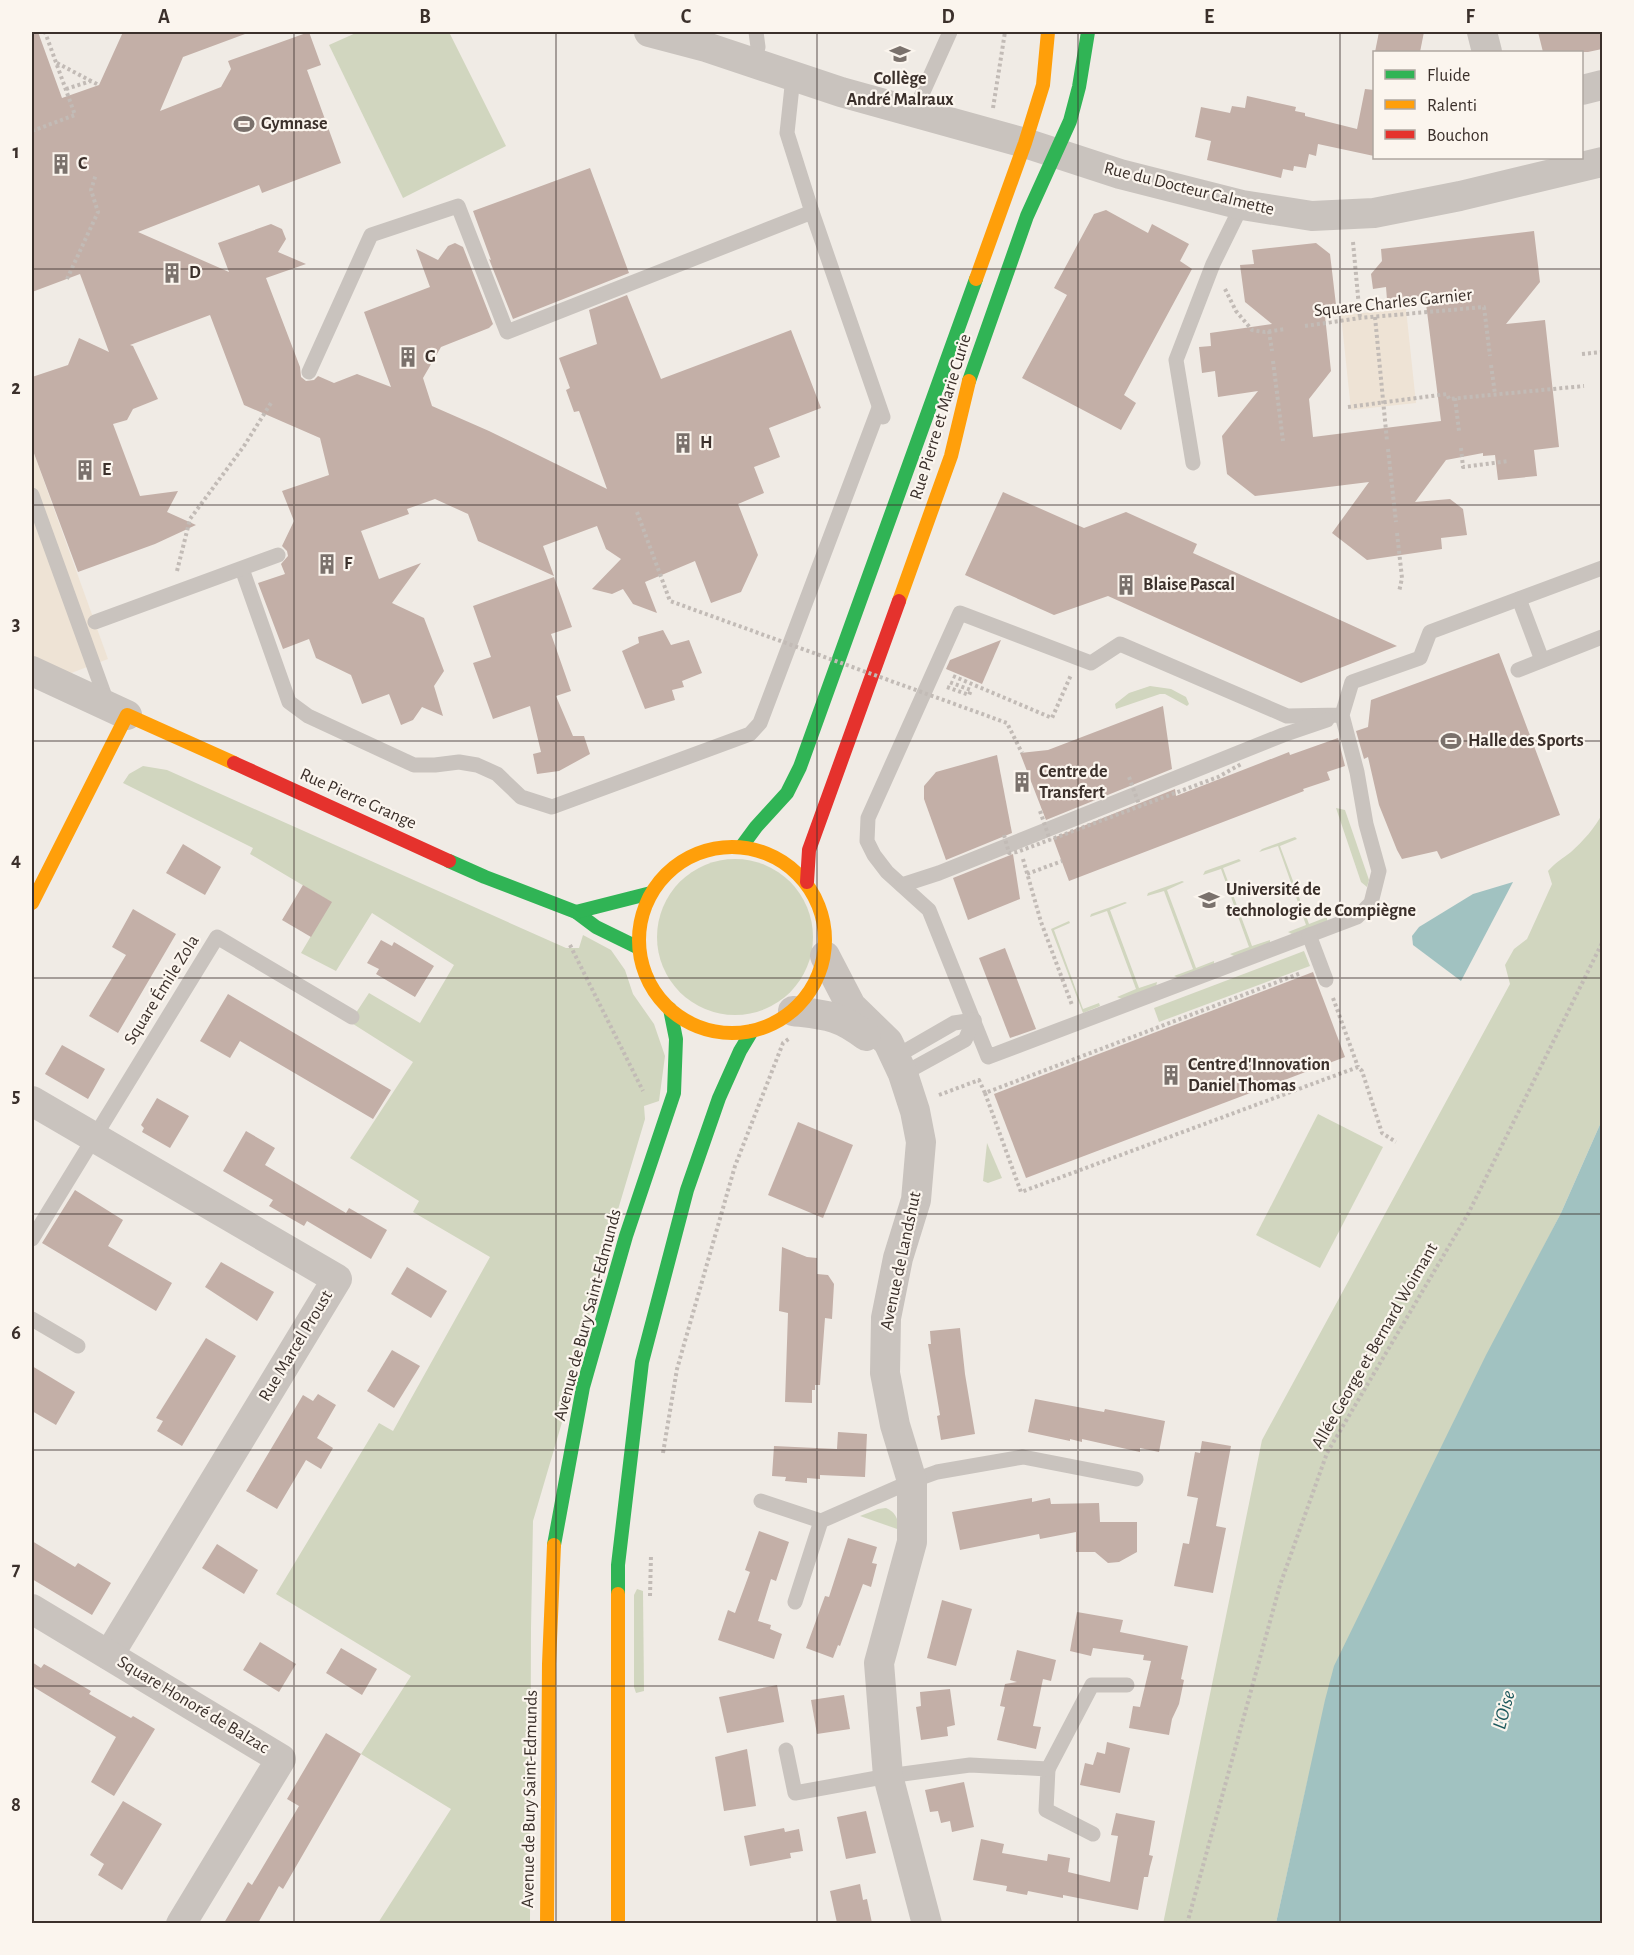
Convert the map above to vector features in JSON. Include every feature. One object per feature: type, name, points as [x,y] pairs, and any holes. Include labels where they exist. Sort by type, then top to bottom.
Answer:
[{"type":"main road","name":"Rue Pierre et Marie Curie","points":[[742,846],[787,793],[800,767],[1025,143],[1043,85],[1048,32]]},
{"type":"main road","name":"Rue Pierre et Marie Curie","points":[[807,882],[809,850],[951,456],[970,375],[1027,216],[1071,121],[1088,32]]},
{"type":"main road","points":[[32,903],[118,710]]},
{"type":"main road","name":"Rue Pierre Grange","points":[[118,710],[485,877],[576,912],[596,927],[639,948]]},
{"type":"main road","points":[[742,846],[767,852],[789,865],[807,882],[820,905],[826,930],[825,956],[814,986],[796,1022],[774,1024],[752,1031],[723,1033],[694,1026],[670,1010],[654,992],[644,971],[639,948],[640,920],[651,893],[667,872],[689,856],[715,847],[742,846]]},
{"type":"main road","points":[[576,912],[651,893]]},
{"type":"main road","name":"Avenue de Bury Saint-Edmunds","points":[[547,1923],[549,1664],[554,1535],[583,1387],[626,1236],[674,1093],[676,1039],[670,1010]]},
{"type":"main road","points":[[618,1923],[618,1565],[622,1512],[642,1362],[691,1180],[719,1098],[752,1031]]},
{"type":"street","name":"Rue du Docteur Calmette","points":[[649,32],[754,62],[793,77],[1025,143],[1120,174],[1242,205],[1312,216],[1374,213],[1460,196],[1515,170],[1602,162]]},
{"type":"street","points":[[1482,32],[1487,51]]},
{"type":"street","points":[[1583,90],[1602,85]]},
{"type":"street","points":[[32,671],[118,710]]},
{"type":"street","name":"Avenue de Landshut","points":[[825,956],[851,1006],[888,1042],[915,1111],[921,1142],[916,1200],[898,1258],[886,1318],[885,1373],[895,1425],[912,1481],[912,1542],[879,1663],[888,1776],[927,1923]]},
{"type":"street","points":[[796,1022],[815,1013],[844,1019],[882,1049],[899,1066]]},
{"type":"street","name":"Rue Marcel Proust","points":[[32,1101],[337,1279],[109,1655]]},
{"type":"street","name":"Square Honoré de Balzac","points":[[32,1609],[281,1759],[181,1923]]},
{"type":"lane","points":[[754,62],[758,47],[756,32]]},
{"type":"lane","points":[[914,112],[950,32]]},
{"type":"lane","points":[[242,568],[290,702],[308,716],[414,765],[459,762],[477,765],[497,774],[521,796],[552,807],[750,734],[760,723],[882,415],[787,133],[793,77]]},
{"type":"lane","points":[[1193,463],[1176,360],[1213,264],[1242,205]]},
{"type":"lane","points":[[309,372],[371,235],[458,206],[507,332],[812,212]]},
{"type":"lane","points":[[32,495],[118,710]]},
{"type":"lane","points":[[95,622],[278,555]]},
{"type":"lane","points":[[1342,715],[1287,716],[1120,644],[1091,663],[960,613],[868,819],[867,841],[887,872],[929,910],[988,1057],[1357,917],[1371,903],[1379,871],[1366,824],[1357,772],[1342,715],[1352,682],[1420,658],[1430,632],[1602,567]]},
{"type":"lane","points":[[1518,599],[1542,660]]},
{"type":"lane","points":[[1518,670],[1602,637]]},
{"type":"lane","points":[[902,885],[1011,838],[1283,735],[1342,715]]},
{"type":"lane","points":[[1309,935],[1323,973]]},
{"type":"lane","name":"Square Émile Zola","points":[[95,1136],[217,937],[352,1017]]},
{"type":"lane","points":[[899,1066],[965,1040],[974,1020]]},
{"type":"lane","points":[[32,1239],[95,1136]]},
{"type":"lane","points":[[32,1319],[78,1346]]},
{"type":"lane","points":[[761,1501],[821,1521],[937,1472],[1023,1457],[1136,1479]]},
{"type":"lane","points":[[795,1602],[821,1521]]},
{"type":"lane","points":[[1093,1834],[1046,1810],[1048,1769],[1092,1685],[1127,1685]]},
{"type":"lane","points":[[786,1750],[795,1794],[888,1776],[970,1765],[1048,1769]]},
{"type":"path","points":[[32,130],[75,115],[45,32]]},
{"type":"path","points":[[56,63],[99,85]]},
{"type":"path","points":[[66,89],[91,81]]},
{"type":"path","points":[[67,279],[98,212],[91,190],[96,174]]},
{"type":"path","points":[[1351,214],[1360,318]]},
{"type":"path","points":[[1213,264],[1236,311],[1252,330],[1285,329]]},
{"type":"path","name":"Square Charles Garnier","points":[[1305,326],[1360,318],[1485,307],[1490,356]]},
{"type":"path","points":[[1375,317],[1388,441]]},
{"type":"path","points":[[1269,331],[1272,351]]},
{"type":"path","points":[[1582,354],[1602,352]]},
{"type":"path","points":[[1273,361],[1283,441]]},
{"type":"path","points":[[1491,365],[1495,394]]},
{"type":"path","points":[[1348,407],[1448,394],[1449,399],[1584,386]]},
{"type":"path","points":[[1455,398],[1459,431]]},
{"type":"path","points":[[170,594],[190,519],[244,446],[270,403]]},
{"type":"path","points":[[1461,448],[1463,467],[1509,461]]},
{"type":"path","points":[[1388,449],[1396,522]]},
{"type":"path","points":[[638,512],[670,601],[1007,723],[1022,753]]},
{"type":"path","points":[[1397,533],[1402,578],[1399,592]]},
{"type":"path","points":[[944,672],[1052,718],[1079,658]]},
{"type":"path","points":[[940,699],[945,686],[969,695],[971,690],[944,680]]},
{"type":"path","points":[[1011,838],[1009,853],[1140,807],[1218,777],[1243,763]]},
{"type":"path","points":[[1129,777],[1140,807]]},
{"type":"path","points":[[1040,811],[1050,840]]},
{"type":"path","points":[[1011,838],[1027,874],[1041,922],[1078,1023]]},
{"type":"path","points":[[1027,874],[1062,861]]},
{"type":"path","points":[[576,912],[568,940],[646,1098]]},
{"type":"path","name":"Allée George et Bernard Woimant","points":[[1187,1923],[1280,1585],[1327,1453],[1468,1214],[1602,943]]},
{"type":"path","points":[[985,1093],[1323,973],[1358,1067],[1362,1071],[1382,1133],[1396,1142]]},
{"type":"path","points":[[662,1461],[677,1369],[735,1166],[783,1043],[796,1022]]},
{"type":"path","points":[[935,1090],[938,1096],[979,1080],[1021,1192],[1358,1067]]},
{"type":"path","points":[[650,1607],[651,1552]]},
{"type":"green space","points":[[358,32],[449,32],[506,146],[403,198],[329,45]]},
{"type":"green space","points":[[1150,686],[1171,689],[1186,697],[1189,704],[1187,706],[1165,694],[1160,694],[1116,709],[1115,704],[1129,693]]},
{"type":"green space","points":[[143,766],[167,770],[566,948],[579,948],[583,935],[611,950],[625,970],[633,994],[654,1024],[665,1056],[659,1101],[644,1106],[645,1119],[603,1260],[570,1395],[533,1521],[530,1923],[378,1923],[451,1809],[361,1754],[411,1676],[276,1594],[379,1423],[393,1431],[490,1257],[413,1212],[419,1201],[350,1158],[413,1062],[350,1022],[369,993],[420,1023],[454,965],[372,913],[336,971],[301,953],[331,902],[250,854],[253,848],[123,783],[129,774]]},
{"type":"green space","points":[[1336,808],[1345,810],[1369,880],[1367,887],[1361,882]]},
{"type":"green space","points":[[1602,814],[1602,1120],[1561,1213],[1455,1419],[1308,1779],[1276,1923],[1163,1924],[1262,1440],[1510,984],[1505,965],[1514,949],[1527,939],[1552,884],[1548,871],[1580,843]]},
{"type":"green space","points":[[1295,837],[1297,839],[1280,846],[1309,924],[1327,917],[1327,922],[1292,934],[1288,932],[1306,925],[1278,846],[1259,852]]},
{"type":"green space","points":[[735,859],[765,865],[790,882],[807,907],[813,937],[807,967],[790,992],[765,1009],[735,1015],[705,1009],[680,992],[663,967],[657,937],[663,907],[680,882],[705,865]]},
{"type":"green space","points":[[1239,859],[1241,861],[1223,868],[1252,946],[1270,940],[1270,944],[1236,957],[1230,954],[1249,947],[1221,869],[1203,875],[1205,871]]},
{"type":"green space","points":[[1184,882],[1167,890],[1196,968],[1214,961],[1214,966],[1179,978],[1174,976],[1193,969],[1164,891],[1147,896],[1148,893]]},
{"type":"green space","points":[[1127,903],[1110,910],[1139,988],[1157,982],[1156,987],[1122,999],[1117,997],[1136,989],[1107,911],[1090,917],[1091,914]]},
{"type":"green space","points":[[1069,921],[1070,923],[1054,930],[1083,1009],[1099,1003],[1100,1006],[1083,1013],[1051,929]]},
{"type":"green space","points":[[1304,951],[1310,966],[1159,1022],[1154,1008]]},
{"type":"green space","points":[[1318,1114],[1383,1147],[1320,1268],[1256,1235]]},
{"type":"green space","points":[[987,1143],[1002,1178],[988,1183],[983,1181]]},
{"type":"green space","points":[[886,1508],[896,1517],[900,1530],[860,1516],[878,1509]]},
{"type":"green space","points":[[637,1589],[643,1591],[644,1691],[636,1693],[634,1687],[634,1595]]},
{"type":"shaded area","points":[[1406,309],[1416,403],[1351,410],[1341,315]]},
{"type":"shaded area","points":[[32,448],[108,659],[66,675],[32,659]]},
{"type":"water","points":[[1513,882],[1461,981],[1413,945],[1412,936],[1419,927],[1473,894]]},
{"type":"water","name":"L'Oise","points":[[1602,1120],[1602,1923],[1276,1923],[1334,1666],[1486,1355],[1561,1213]]},
{"type":"building","points":[[32,32],[38,32],[62,98],[99,85],[123,32],[244,32],[245,34],[183,57],[160,111],[221,87],[231,69],[228,61],[309,32],[321,65],[307,70],[341,163],[262,193],[259,185],[138,232],[229,272],[218,243],[271,224],[282,229],[286,239],[278,252],[306,264],[266,278],[300,367],[301,377],[306,381],[314,380],[318,376],[334,383],[357,374],[391,387],[364,312],[430,287],[416,249],[438,260],[448,246],[455,243],[463,247],[493,324],[489,328],[441,347],[423,378],[432,406],[489,431],[607,489],[579,411],[574,412],[566,390],[570,388],[559,358],[597,344],[589,310],[627,295],[661,379],[791,330],[821,408],[769,428],[780,457],[754,467],[764,493],[738,504],[758,555],[741,592],[711,603],[695,561],[645,582],[657,613],[633,604],[623,589],[612,594],[592,589],[621,559],[606,549],[597,526],[543,546],[554,576],[478,541],[468,514],[435,499],[407,509],[409,514],[361,531],[379,579],[421,563],[392,603],[424,618],[444,671],[434,686],[443,716],[422,707],[413,720],[401,725],[389,694],[362,704],[351,675],[316,658],[309,639],[283,649],[258,583],[285,574],[281,564],[288,556],[282,546],[294,521],[282,491],[329,475],[320,438],[244,405],[210,315],[130,345],[133,346],[158,399],[133,409],[127,420],[113,424],[140,496],[178,491],[167,512],[196,525],[155,544],[78,572],[32,448],[32,377],[68,365],[79,338],[109,352],[80,274],[32,292]]},
{"type":"building","points":[[1379,32],[1424,32],[1420,51],[1375,51]]},
{"type":"building","points":[[1538,32],[1602,32],[1602,49],[1588,52],[1543,51]]},
{"type":"building","points":[[1365,89],[1373,90],[1373,156],[1318,144],[1316,156],[1309,154],[1306,168],[1294,166],[1293,171],[1283,169],[1281,178],[1207,160],[1211,141],[1195,137],[1201,107],[1230,113],[1232,106],[1245,108],[1247,96],[1296,107],[1295,111],[1305,113],[1305,116],[1357,129]]},
{"type":"building","points":[[590,168],[629,273],[513,319],[473,211]]},
{"type":"building","points":[[1106,210],[1148,233],[1152,224],[1189,244],[1180,261],[1192,269],[1124,395],[1136,403],[1121,430],[1022,378],[1067,295],[1054,288],[1094,214]]},
{"type":"building","points":[[1534,231],[1540,282],[1506,324],[1545,320],[1559,447],[1534,450],[1537,476],[1498,480],[1495,455],[1483,456],[1483,453],[1446,460],[1415,502],[1450,499],[1463,509],[1467,535],[1441,538],[1442,549],[1367,560],[1332,533],[1369,482],[1255,496],[1227,474],[1222,436],[1258,391],[1218,397],[1215,371],[1202,373],[1199,347],[1211,346],[1210,333],[1272,324],[1245,302],[1240,265],[1254,264],[1252,250],[1316,243],[1330,254],[1336,305],[1324,307],[1331,371],[1309,399],[1313,437],[1441,421],[1425,296],[1387,300],[1386,287],[1373,289],[1371,274],[1382,261],[1381,249]]},
{"type":"building","name":"Blaise Pascal","points":[[1003,492],[1084,528],[1126,512],[1197,544],[1193,553],[1397,646],[1301,683],[1108,596],[1054,615],[965,575]]},
{"type":"building","points":[[554,577],[572,627],[551,634],[571,691],[556,696],[573,736],[584,736],[590,754],[559,771],[537,774],[533,754],[541,752],[530,706],[493,719],[473,663],[491,657],[473,606]]},
{"type":"building","points":[[663,630],[671,645],[689,640],[702,673],[682,681],[684,687],[672,690],[675,700],[645,709],[622,651],[639,643],[638,637]]},
{"type":"building","points":[[1001,640],[982,684],[946,669],[950,660]]},
{"type":"building","name":"Halle des Sports","points":[[1499,653],[1560,815],[1441,859],[1437,851],[1402,859],[1379,805],[1368,757],[1364,759],[1356,731],[1368,727],[1371,700]]},
{"type":"building","points":[[1163,706],[1172,769],[1046,820],[1020,753],[1048,750]]},
{"type":"building","points":[[1338,738],[1345,766],[1327,772],[1330,780],[1069,881],[1053,838],[1175,789],[1176,796],[1289,752],[1290,755]]},
{"type":"building","points":[[997,755],[1012,833],[946,860],[924,799],[924,786],[936,772]]},
{"type":"building","points":[[183,844],[221,867],[205,895],[166,873]]},
{"type":"building","points":[[1013,854],[1020,899],[968,920],[953,878]]},
{"type":"building","points":[[303,885],[332,902],[311,937],[282,920]]},
{"type":"building","points":[[133,909],[176,934],[118,1033],[89,1016],[126,955],[112,947]]},
{"type":"building","points":[[381,940],[392,946],[394,942],[434,966],[415,997],[376,974],[379,969],[367,963]]},
{"type":"building","points":[[1005,948],[1036,1029],[1010,1038],[979,958]]},
{"type":"building","name":"Centre d'Innovation Daniel Thomas","points":[[1313,972],[1345,1057],[1026,1178],[994,1094]]},
{"type":"building","points":[[228,994],[391,1090],[373,1119],[240,1041],[230,1058],[200,1041]]},
{"type":"building","points":[[62,1045],[105,1069],[88,1099],[45,1074]]},
{"type":"building","points":[[157,1098],[189,1116],[170,1148],[142,1132],[144,1128],[141,1125]]},
{"type":"building","points":[[798,1122],[853,1145],[823,1218],[768,1195]]},
{"type":"building","points":[[246,1131],[275,1148],[265,1165],[346,1213],[349,1208],[387,1230],[371,1259],[307,1221],[304,1226],[269,1206],[273,1200],[223,1171]]},
{"type":"building","points":[[75,1190],[123,1220],[108,1246],[172,1283],[156,1311],[42,1243]]},
{"type":"building","points":[[782,1247],[807,1257],[817,1258],[817,1274],[828,1275],[834,1284],[832,1319],[825,1318],[820,1385],[815,1385],[815,1390],[812,1390],[812,1403],[785,1402],[788,1313],[779,1311]]},
{"type":"building","points":[[221,1262],[274,1292],[257,1321],[205,1287]]},
{"type":"building","points":[[407,1267],[447,1291],[431,1318],[391,1294]]},
{"type":"building","points":[[960,1328],[975,1434],[941,1440],[937,1416],[940,1415],[928,1344],[931,1344],[930,1331]]},
{"type":"building","points":[[206,1338],[236,1356],[182,1446],[157,1431],[163,1421],[156,1418]]},
{"type":"building","points":[[392,1350],[420,1366],[394,1408],[367,1391]]},
{"type":"building","points":[[32,1366],[75,1392],[56,1425],[32,1411]]},
{"type":"building","points":[[318,1394],[336,1405],[317,1438],[333,1448],[321,1469],[306,1460],[277,1509],[246,1491],[303,1395],[313,1401]]},
{"type":"building","points":[[1035,1399],[1104,1412],[1105,1409],[1165,1421],[1159,1452],[1140,1448],[1140,1452],[1082,1439],[1082,1442],[1070,1439],[1070,1441],[1028,1432]]},
{"type":"building","points":[[838,1432],[867,1434],[865,1477],[820,1475],[820,1479],[807,1478],[807,1483],[785,1481],[786,1477],[772,1476],[774,1446],[837,1449]]},
{"type":"building","points":[[1202,1441],[1231,1446],[1216,1526],[1226,1528],[1213,1593],[1174,1586],[1183,1543],[1189,1544],[1198,1498],[1187,1496],[1195,1452],[1200,1453]]},
{"type":"building","points":[[1032,1498],[1032,1502],[1050,1498],[1051,1504],[1099,1503],[1100,1522],[1137,1522],[1137,1552],[1119,1562],[1108,1563],[1095,1552],[1076,1552],[1076,1532],[1040,1539],[1039,1534],[960,1550],[952,1512]]},
{"type":"building","points":[[759,1531],[789,1542],[776,1581],[771,1579],[758,1621],[771,1625],[770,1629],[782,1634],[774,1659],[718,1640],[728,1610],[735,1613],[750,1572],[745,1570]]},
{"type":"building","points":[[848,1538],[877,1547],[872,1563],[877,1564],[871,1587],[863,1584],[840,1646],[838,1645],[833,1658],[806,1648],[825,1596],[829,1597]]},
{"type":"building","points":[[32,1541],[75,1567],[78,1563],[111,1583],[92,1615],[32,1579]]},
{"type":"building","points":[[217,1544],[258,1570],[244,1594],[202,1568]]},
{"type":"building","points":[[942,1600],[972,1609],[956,1666],[927,1658]]},
{"type":"building","points":[[1077,1612],[1123,1620],[1120,1632],[1188,1646],[1181,1679],[1184,1680],[1179,1704],[1172,1719],[1169,1735],[1129,1728],[1133,1706],[1140,1707],[1151,1661],[1143,1660],[1144,1655],[1093,1648],[1091,1656],[1070,1651]]},
{"type":"building","points":[[260,1642],[296,1664],[279,1692],[243,1670]]},
{"type":"building","points":[[341,1648],[377,1669],[362,1695],[326,1673]]},
{"type":"building","points":[[1017,1650],[1056,1660],[1051,1681],[1043,1679],[1033,1726],[1041,1727],[1036,1749],[997,1740],[1005,1707],[1000,1706],[1005,1684],[1017,1682],[1010,1680]]},
{"type":"building","points":[[32,1662],[41,1668],[44,1664],[91,1691],[89,1694],[155,1729],[114,1796],[91,1782],[116,1737],[32,1686]]},
{"type":"building","points":[[777,1685],[784,1722],[727,1733],[719,1697]]},
{"type":"building","points":[[950,1689],[955,1725],[947,1727],[948,1736],[921,1740],[916,1707],[921,1706],[920,1692]]},
{"type":"building","points":[[844,1695],[850,1729],[817,1734],[811,1700]]},
{"type":"building","points":[[326,1733],[361,1754],[283,1889],[279,1886],[258,1923],[224,1923],[248,1882],[252,1885],[299,1806],[287,1799]]},
{"type":"building","points":[[1107,1742],[1130,1748],[1120,1793],[1080,1785],[1085,1763],[1093,1765],[1097,1752],[1105,1754]]},
{"type":"building","points":[[747,1749],[756,1806],[724,1811],[715,1757]]},
{"type":"building","points":[[964,1782],[974,1827],[952,1832],[950,1821],[941,1823],[938,1811],[930,1812],[925,1790]]},
{"type":"building","points":[[123,1801],[162,1824],[122,1890],[98,1875],[104,1864],[90,1855]]},
{"type":"building","points":[[866,1811],[876,1853],[846,1859],[837,1817]]},
{"type":"building","points":[[1116,1813],[1155,1821],[1149,1855],[1153,1856],[1148,1877],[1144,1877],[1138,1910],[1063,1895],[1063,1898],[1028,1891],[1027,1895],[1006,1891],[1007,1886],[973,1880],[981,1839],[1004,1844],[1002,1853],[1047,1861],[1048,1854],[1070,1858],[1068,1872],[1110,1882],[1118,1836],[1111,1835]]},
{"type":"building","points":[[784,1828],[785,1832],[799,1829],[803,1851],[790,1853],[791,1858],[750,1866],[744,1836]]},
{"type":"building","points":[[860,1884],[863,1900],[867,1899],[872,1923],[837,1923],[830,1891]]},
{"type":"traffic: fast","points":[[969,381],[1027,216],[1070,121],[1079,87],[1088,32]]},
{"type":"traffic: fast","points":[[742,846],[787,793],[800,767],[976,279]]},
{"type":"traffic: fast","points":[[449,861],[576,912],[596,927],[639,948]]},
{"type":"traffic: fast","points":[[576,912],[651,893]]},
{"type":"traffic: fast","points":[[554,1545],[583,1387],[626,1236],[674,1093],[676,1039],[670,1009]]},
{"type":"traffic: fast","points":[[618,1594],[618,1565],[642,1362],[687,1190],[719,1098],[740,1051],[752,1031]]},
{"type":"traffic: slow","points":[[976,279],[1025,143],[1043,85],[1048,32]]},
{"type":"traffic: slow","points":[[899,601],[951,456],[969,381]]},
{"type":"traffic: slow","points":[[32,903],[127,715],[234,763]]},
{"type":"traffic: slow","points":[[732,847],[750,848],[768,854],[784,862],[798,874],[810,888],[818,904],[824,922],[825,940],[824,958],[818,976],[810,992],[798,1006],[784,1018],[768,1026],[750,1032],[732,1033],[714,1032],[696,1026],[680,1018],[666,1006],[654,992],[646,976],[640,958],[639,940],[640,922],[646,904],[654,888],[666,874],[680,862],[696,854],[714,848],[732,847]]},
{"type":"traffic: slow","points":[[547,1924],[549,1664],[554,1545]]},
{"type":"traffic: slow","points":[[618,1594],[618,1924]]},
{"type":"traffic: jam","points":[[807,882],[809,850],[899,601]]},
{"type":"traffic: jam","points":[[234,763],[449,861]]},
{"type":"place","name":"Collège André Malraux","points":[[900,54]]},
{"type":"place","name":"Gymnase","points":[[244,124]]},
{"type":"place","name":"C","points":[[61,164]]},
{"type":"place","name":"D","points":[[172,273]]},
{"type":"place","name":"G","points":[[408,357]]},
{"type":"place","name":"H","points":[[683,443]]},
{"type":"place","name":"E","points":[[85,470]]},
{"type":"place","name":"F","points":[[327,564]]},
{"type":"place","name":"Blaise Pascal","points":[[1126,585]]},
{"type":"place","name":"Halle des Sports","points":[[1451,741]]},
{"type":"place","name":"Centre de Transfert","points":[[1022,782]]},
{"type":"place","name":"Université de technologie de Compiègne","points":[[1209,900]]},
{"type":"place","name":"Centre d'Innovation Daniel Thomas","points":[[1171,1075]]}]
